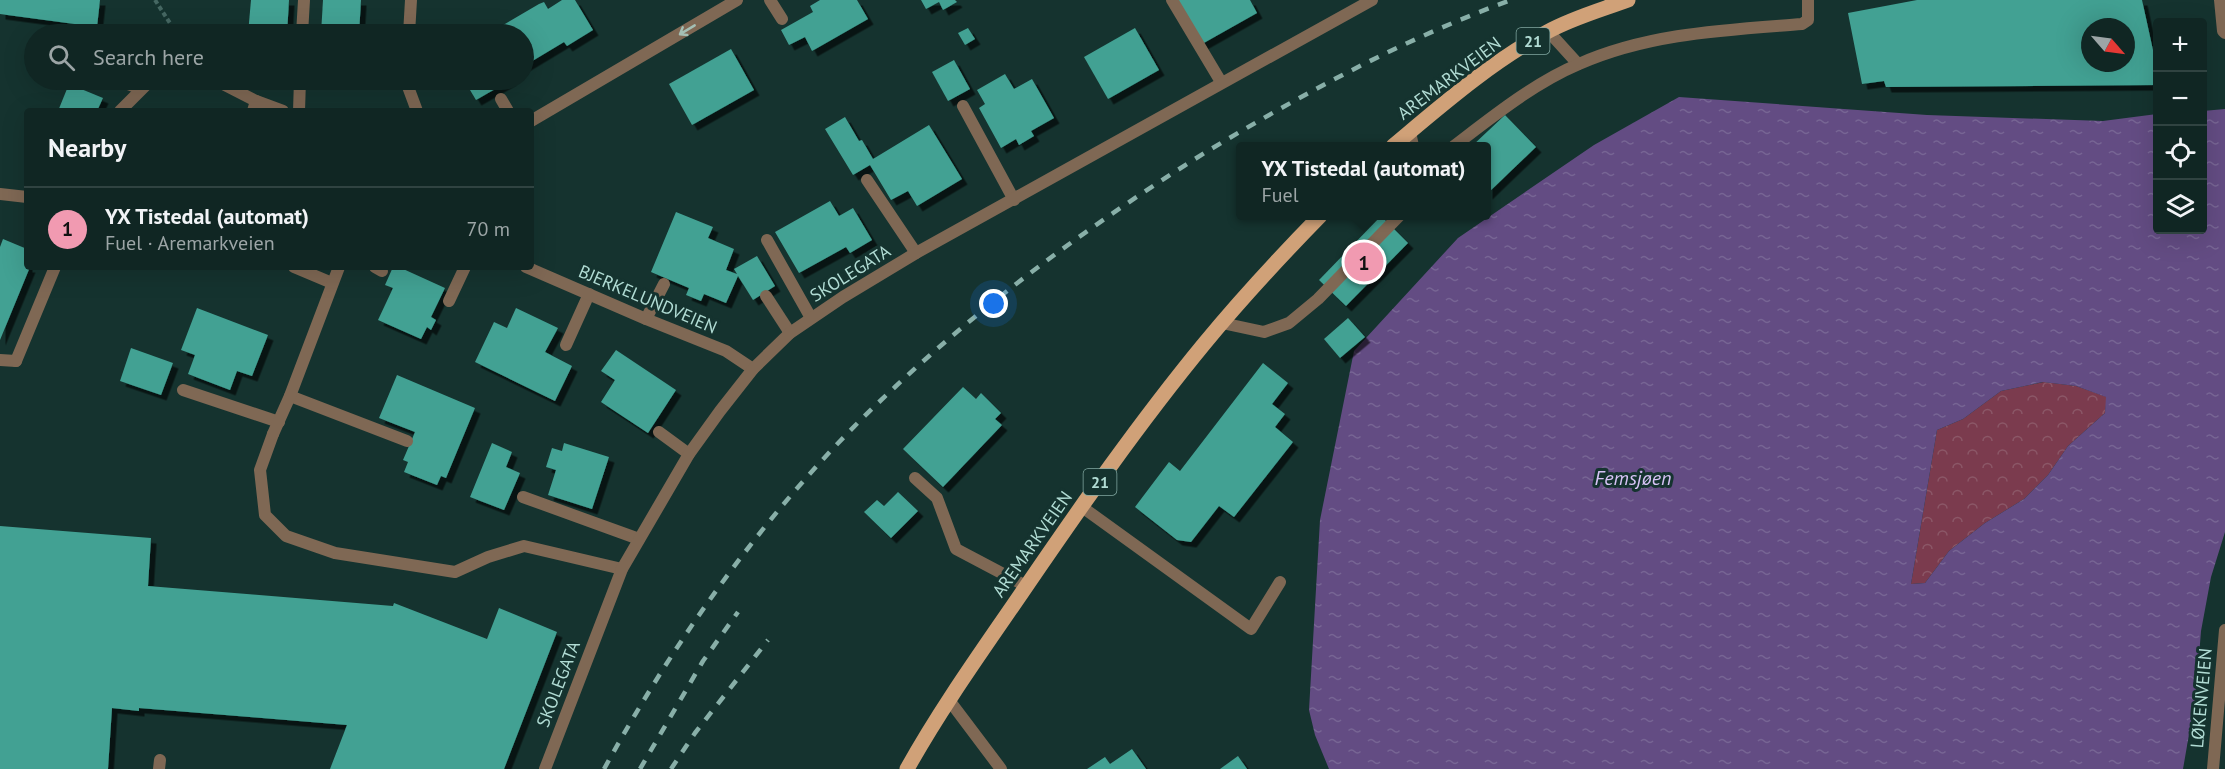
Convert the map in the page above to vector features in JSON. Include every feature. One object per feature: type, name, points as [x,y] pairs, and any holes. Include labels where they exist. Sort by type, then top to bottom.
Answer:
[{"type":"main road","name":"AREMARKVEIEN","points":[[1411,139],[1447,100],[1490,68],[1548,31],[1628,0]]},
{"type":"main road","name":"AREMARKVEIEN","points":[[906,769],[949,700],[1082,507],[1204,344],[1266,272],[1316,220]]},
{"type":"street","points":[[303,24],[304,0]]},
{"type":"street","points":[[410,24],[411,0]]},
{"type":"street","points":[[534,119],[737,0]]},
{"type":"street","points":[[770,0],[782,19]]},
{"type":"street","points":[[1172,0],[1221,82]]},
{"type":"street","name":"SKOLEGATA","points":[[545,769],[622,569],[689,454],[753,369],[790,333],[916,253],[1372,0]]},
{"type":"street","points":[[1460,142],[1512,101],[1578,64],[1644,42],[1685,34],[1802,24],[1808,20],[1808,0]]},
{"type":"street","points":[[2222,2],[2225,33]]},
{"type":"street","points":[[1548,31],[1578,64]]},
{"type":"street","points":[[123,108],[140,90]]},
{"type":"street","points":[[230,90],[254,106]]},
{"type":"street","points":[[299,108],[300,90]]},
{"type":"street","points":[[410,90],[416,108]]},
{"type":"street","points":[[501,99],[506,108]]},
{"type":"street","points":[[963,106],[1014,200]]},
{"type":"street","points":[[867,180],[916,253]]},
{"type":"street","points":[[0,194],[24,197]]},
{"type":"street","points":[[1222,323],[1264,332],[1289,322],[1318,299],[1395,220]]},
{"type":"street","points":[[767,240],[811,318]]},
{"type":"street","points":[[0,360],[16,361],[54,270]]},
{"type":"street","points":[[301,270],[332,283]]},
{"type":"street","points":[[338,270],[260,470],[265,515],[286,536],[335,553],[455,572],[488,557],[525,546],[622,569]]},
{"type":"street","points":[[449,301],[464,270]]},
{"type":"street","name":"BJERKELUNDVEIEN","points":[[533,270],[726,351],[753,369]]},
{"type":"street","points":[[646,319],[664,284]]},
{"type":"street","points":[[566,345],[589,294]]},
{"type":"street","points":[[766,296],[790,333]]},
{"type":"street","points":[[183,390],[279,422]]},
{"type":"street","points":[[290,396],[407,441]]},
{"type":"street","points":[[659,432],[689,454]]},
{"type":"street","points":[[915,478],[937,498],[956,549],[1026,586]]},
{"type":"street","points":[[523,497],[639,539]]},
{"type":"street","points":[[1082,507],[1251,629],[1280,582]]},
{"type":"street","name":"LØKENVEIEN","points":[[2213,769],[2225,630]]},
{"type":"street","points":[[949,700],[1002,769]]},
{"type":"path","points":[[155,0],[171,24]]},
{"type":"green space","points":[[2044,382],[2076,386],[2107,397],[2105,413],[2068,446],[2048,475],[2024,499],[1985,523],[1949,551],[1925,583],[1911,584],[1937,430],[1963,419],[2001,391]]},
{"type":"water","name":"Femsjøen","points":[[1679,97],[1927,115],[2103,121],[2153,115],[2153,234],[2207,234],[2207,111],[2225,109],[2225,532],[2211,577],[2201,631],[2196,694],[2183,769],[1329,769],[1315,735],[1309,710],[1320,520],[1354,351],[1458,238],[1484,220],[1491,220],[1491,215],[1594,145]],"holes":[[[2043,382],[2076,386],[2106,397],[2105,413],[2068,446],[2048,475],[2024,499],[1985,523],[1949,551],[1925,583],[1911,584],[1937,430],[1963,419],[2001,391]]]},
{"type":"building","points":[[0,0],[100,0],[97,24],[75,24],[0,14]]},
{"type":"building","points":[[251,0],[289,0],[288,24],[249,24]]},
{"type":"building","points":[[323,0],[361,0],[360,24],[322,24]]},
{"type":"building","points":[[562,0],[575,0],[593,30],[567,46],[564,42],[534,60],[534,24],[505,24],[544,2],[548,9]]},
{"type":"building","points":[[820,0],[857,0],[868,19],[812,51],[805,37],[789,45],[781,30],[813,12],[810,6]]},
{"type":"building","points":[[921,0],[955,0],[957,2],[943,10],[939,2],[926,9]]},
{"type":"building","points":[[1178,0],[1250,0],[1257,13],[1202,44]]},
{"type":"building","points":[[1917,0],[2142,0],[2153,50],[2153,85],[1886,87],[1884,81],[1862,84],[1848,13]]},
{"type":"building","points":[[968,28],[975,39],[965,45],[958,33]]},
{"type":"building","points":[[1135,28],[1159,70],[1108,99],[1084,57]]},
{"type":"building","points":[[731,49],[754,90],[692,125],[669,84]]},
{"type":"building","points":[[954,60],[970,89],[948,101],[932,72]]},
{"type":"building","points":[[1005,74],[1014,89],[1032,79],[1054,118],[1031,131],[1034,136],[1019,145],[1016,139],[1001,148],[979,108],[985,104],[977,90]]},
{"type":"building","points":[[67,90],[84,90],[103,98],[98,108],[59,108]]},
{"type":"building","points":[[470,90],[494,90],[476,100]]},
{"type":"building","points":[[1505,115],[1536,147],[1491,190],[1491,142],[1476,142]]},
{"type":"building","points":[[845,117],[873,159],[929,125],[962,179],[917,206],[908,191],[891,200],[870,165],[853,175],[825,129]]},
{"type":"building","points":[[830,201],[839,216],[853,208],[872,240],[850,253],[846,247],[799,273],[775,232]]},
{"type":"building","points":[[676,212],[713,227],[708,238],[734,249],[726,270],[737,274],[734,269],[757,256],[775,286],[753,300],[738,276],[726,303],[704,294],[701,301],[686,295],[689,288],[651,272]]},
{"type":"building","points":[[1377,220],[1385,220],[1408,243],[1346,306],[1319,280]]},
{"type":"building","points":[[3,239],[24,248],[24,270],[29,270],[0,340],[0,247]]},
{"type":"building","points":[[392,270],[405,270],[445,288],[431,317],[436,320],[431,330],[427,327],[421,339],[378,320],[393,288],[385,285]]},
{"type":"building","points":[[197,308],[268,335],[252,376],[237,371],[230,390],[188,374],[195,355],[181,350]]},
{"type":"building","points":[[516,308],[558,328],[545,352],[572,366],[555,401],[475,362],[494,322],[507,328]]},
{"type":"building","points":[[1348,318],[1365,337],[1340,358],[1324,339]]},
{"type":"building","points":[[131,348],[173,363],[161,395],[120,381]]},
{"type":"building","points":[[616,350],[676,390],[648,433],[601,402],[615,380],[601,371]]},
{"type":"building","points":[[1263,363],[1288,383],[1272,404],[1285,414],[1275,427],[1293,442],[1234,517],[1219,506],[1191,542],[1177,540],[1135,507],[1169,462],[1180,471]]},
{"type":"building","points":[[397,375],[475,408],[446,478],[441,476],[437,485],[404,472],[408,462],[403,460],[415,432],[379,418]]},
{"type":"building","points":[[963,387],[976,399],[981,393],[1001,413],[995,419],[1002,425],[943,487],[903,449]]},
{"type":"building","points":[[492,443],[512,452],[506,467],[520,473],[504,510],[470,497]]},
{"type":"building","points":[[564,443],[609,457],[592,509],[548,495],[556,470],[546,467],[552,448],[562,451]]},
{"type":"building","points":[[898,492],[918,511],[891,538],[864,512],[877,500],[884,506]]},
{"type":"building","points":[[0,526],[151,538],[148,586],[393,606],[394,603],[487,639],[499,608],[557,632],[504,769],[330,769],[347,725],[139,708],[139,711],[112,708],[108,769],[0,769]]},
{"type":"building","points":[[1132,749],[1146,769],[1087,769],[1105,757],[1110,764]]},
{"type":"building","points":[[1238,756],[1247,769],[1220,769]]},
{"type":"railway","points":[[604,769],[665,666],[699,615],[771,519],[852,429],[968,322],[1084,233],[1206,152],[1355,68],[1432,32],[1511,0]]},
{"type":"railway","points":[[640,769],[703,661],[738,612]]},
{"type":"railway","points":[[671,769],[695,733],[768,640]]},
{"type":"place","name":"YX Tistedal (automat)","points":[[1364,262]]}]
